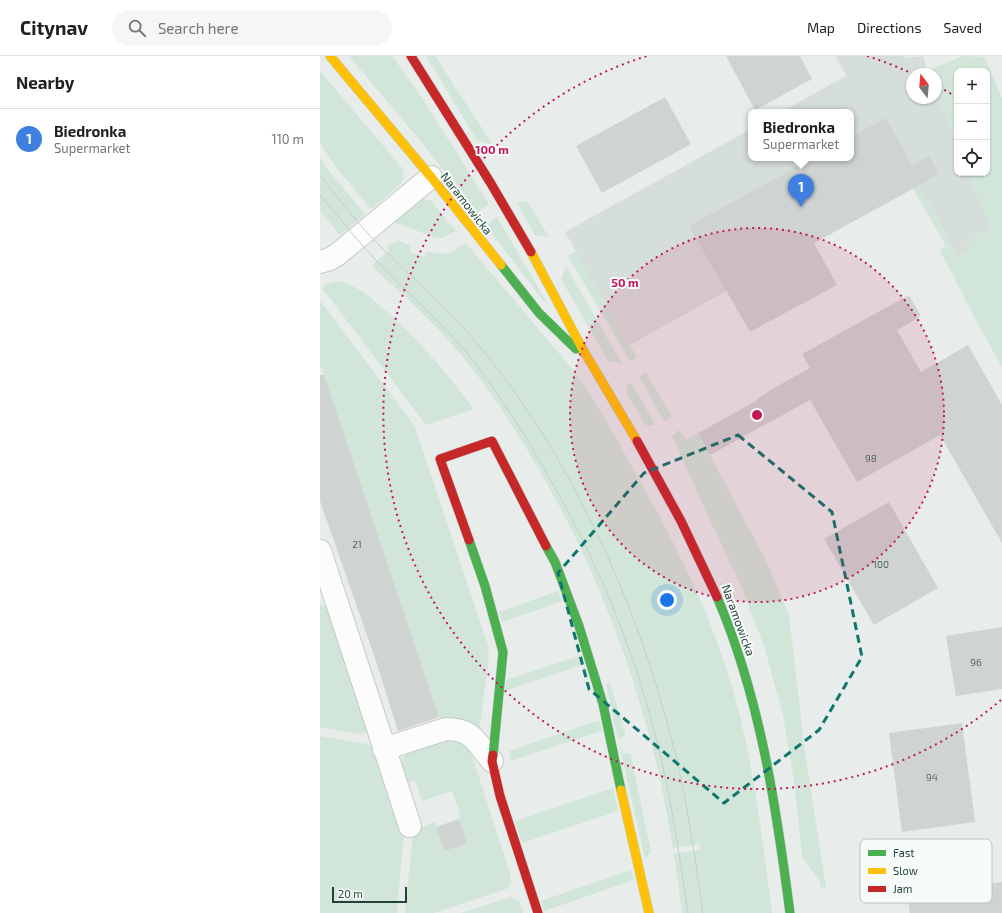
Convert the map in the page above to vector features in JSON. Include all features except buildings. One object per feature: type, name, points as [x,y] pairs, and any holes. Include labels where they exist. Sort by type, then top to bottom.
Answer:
[{"type":"street","name":"Naramowicka","points":[[330,56],[431,177],[539,313],[590,362]]},
{"type":"street","name":"Naramowicka","points":[[411,56],[511,217],[537,262],[590,362],[640,446],[692,540],[711,580],[728,622],[747,678],[758,721],[766,756],[790,913]]},
{"type":"street","points":[[320,262],[330,259],[338,254],[431,177]]},
{"type":"street","points":[[538,913],[500,796],[492,761],[503,652],[484,586],[440,459],[492,441],[555,562],[579,626],[600,691],[649,913]]},
{"type":"street","points":[[320,550],[410,826]]},
{"type":"street","points":[[384,749],[446,729],[456,729],[469,734],[492,761]]},
{"type":"highlighted area","points":[[738,435],[832,512],[862,657],[819,730],[724,803],[589,689],[558,573],[644,473]]},
{"type":"shaded area","points":[[836,56],[904,56],[905,58],[923,56],[927,68],[906,68],[906,104],[941,104],[954,136],[954,176],[970,176],[991,229],[974,235],[976,240],[968,251],[957,256],[923,192],[913,189],[630,345],[627,343],[565,232],[748,131],[748,161],[854,161],[854,109],[786,109],[846,76]]},
{"type":"green space","points":[[349,56],[392,56],[417,90],[489,204],[477,213],[419,139]]},
{"type":"green space","points":[[426,56],[435,56],[493,145],[476,139]]},
{"type":"green space","points":[[963,56],[985,57],[990,68],[954,68],[954,136],[941,104],[942,68],[933,68]]},
{"type":"green space","points":[[990,69],[1002,98],[1002,367],[972,313],[940,250],[946,246],[913,189],[923,192],[957,256],[968,251],[966,245],[976,240],[974,235],[991,229],[970,176],[990,176]]},
{"type":"green space","points":[[320,71],[403,169],[403,180],[400,185],[371,209],[335,166],[320,144]]},
{"type":"green space","points":[[320,158],[365,214],[340,235],[320,211]]},
{"type":"green space","points":[[418,200],[430,200],[456,231],[443,238],[436,238],[391,221]]},
{"type":"green space","points":[[524,201],[528,203],[549,237],[535,235],[517,203]]},
{"type":"green space","points":[[497,217],[546,301],[544,302],[486,225]]},
{"type":"green space","points":[[400,241],[411,246],[410,252],[424,257],[426,252],[443,254],[450,253],[466,243],[563,358],[582,383],[606,420],[650,499],[680,556],[707,615],[729,676],[738,708],[749,759],[758,810],[772,913],[682,913],[674,854],[700,850],[699,844],[673,848],[661,784],[646,724],[635,687],[609,613],[594,577],[560,507],[541,473],[513,427],[484,384],[462,356],[429,320],[371,266],[389,250],[387,247],[392,243]]},
{"type":"green space","points":[[576,251],[627,343],[630,345],[637,357],[630,361],[568,256]]},
{"type":"green space","points":[[566,266],[622,364],[608,361],[561,279]]},
{"type":"green space","points":[[337,281],[351,285],[363,292],[398,322],[433,358],[474,409],[426,425],[322,288],[326,284]]},
{"type":"green space","points":[[320,301],[412,422],[416,430],[488,645],[489,657],[479,732],[443,722],[439,717],[320,364]]},
{"type":"green space","points":[[646,372],[672,417],[664,421],[639,377]]},
{"type":"green space","points":[[631,382],[655,424],[651,426],[645,425],[627,393],[627,386]]},
{"type":"green space","points":[[679,430],[686,440],[698,433],[765,558],[789,615],[805,752],[826,887],[821,888],[820,882],[802,857],[794,781],[783,715],[764,646],[738,579],[672,436]]},
{"type":"green space","points":[[558,591],[563,601],[502,622],[499,612]]},
{"type":"green space","points":[[320,605],[330,606],[371,732],[358,734],[320,727]]},
{"type":"green space","points":[[582,655],[585,664],[505,691],[506,680]]},
{"type":"green space","points":[[610,683],[625,732],[625,736],[618,739],[606,684]]},
{"type":"green space","points":[[599,720],[602,731],[511,761],[509,751]]},
{"type":"green space","points":[[320,736],[367,744],[377,748],[404,831],[397,913],[320,913]]},
{"type":"green space","points":[[447,737],[469,746],[510,873],[511,882],[506,889],[434,913],[405,913],[413,830],[435,822],[444,851],[467,844],[459,819],[460,813],[452,791],[422,801],[415,780],[403,784],[401,765],[407,754],[413,749],[427,743]]},
{"type":"green space","points":[[619,741],[623,754],[629,753],[631,756],[651,852],[645,859]]},
{"type":"green space","points":[[613,788],[618,811],[522,843],[515,821]]},
{"type":"green space","points":[[631,870],[634,880],[544,911],[541,901]]},
{"type":"green space","points":[[511,897],[519,901],[523,913],[461,913]]},
{"type":"tram line","points":[[320,175],[349,212],[373,239],[444,308],[480,347],[515,393],[548,442],[577,494],[604,548],[628,604],[666,717],[684,791],[703,913]]},
{"type":"tram line","points":[[320,195],[366,250],[467,353],[497,393],[524,435],[577,528],[622,631],[646,702],[666,781],[688,913]]},
{"type":"traffic: fast","points":[[501,265],[539,313],[576,349]]},
{"type":"traffic: fast","points":[[469,540],[485,586],[503,652],[493,755]]},
{"type":"traffic: fast","points":[[546,546],[555,562],[579,626],[603,704],[621,790]]},
{"type":"traffic: fast","points":[[717,597],[745,673],[755,712],[779,832],[790,913]]},
{"type":"traffic: slow","points":[[330,56],[431,177],[501,265]]},
{"type":"traffic: slow","points":[[531,252],[582,348],[637,441]]},
{"type":"traffic: slow","points":[[621,790],[649,913]]},
{"type":"traffic: jam","points":[[411,56],[490,182],[531,252]]},
{"type":"traffic: jam","points":[[469,540],[440,459],[492,441],[546,546]]},
{"type":"traffic: jam","points":[[637,441],[681,521],[717,597]]},
{"type":"traffic: jam","points":[[493,755],[492,761],[500,796],[538,913]]},
{"type":"place","name":"Biedronka","points":[[801,207]]}]
